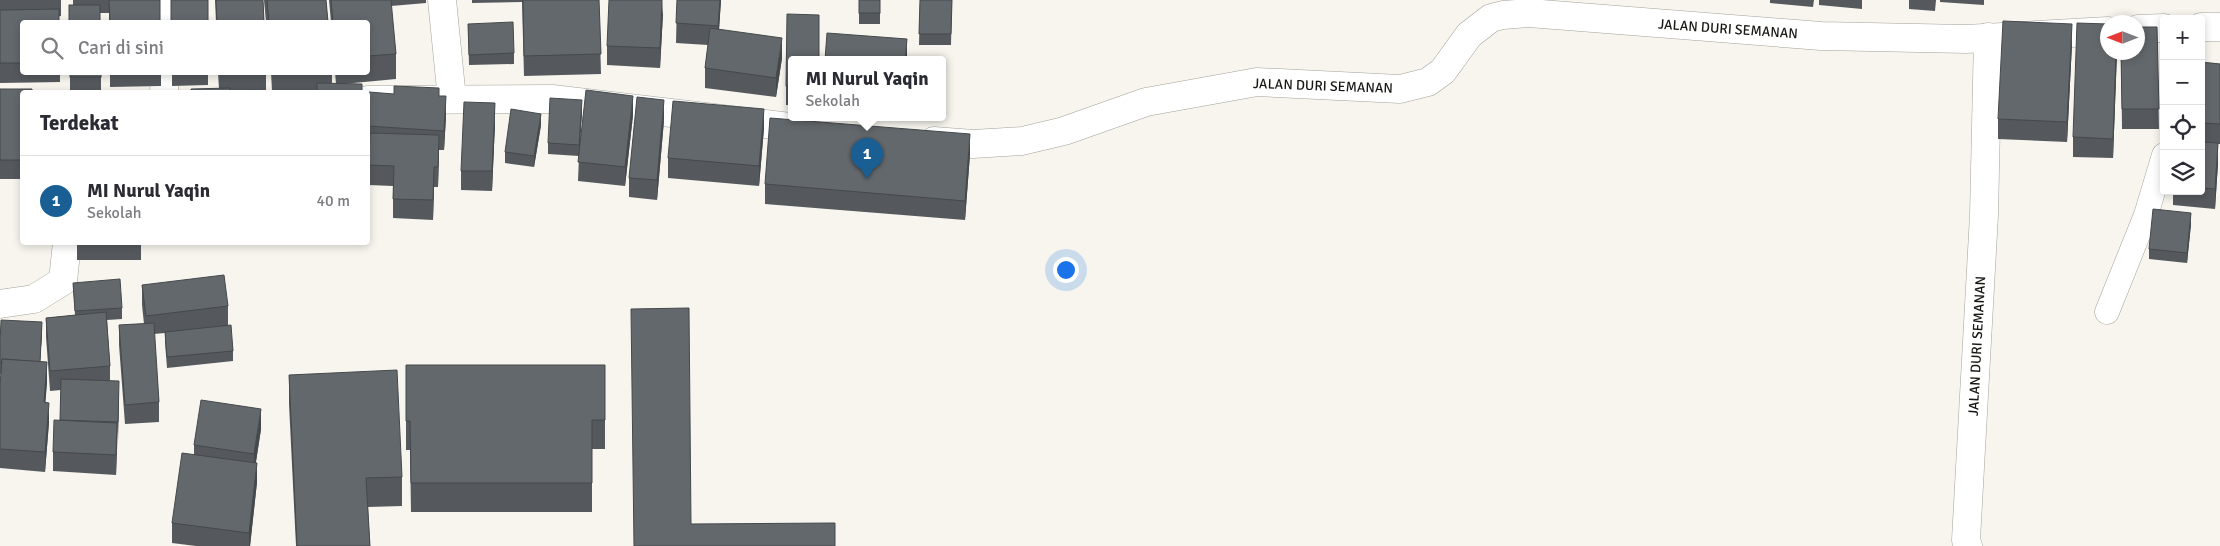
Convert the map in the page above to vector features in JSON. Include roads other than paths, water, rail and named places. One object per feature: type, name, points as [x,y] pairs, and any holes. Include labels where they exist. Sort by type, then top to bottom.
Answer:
[{"type":"street","points":[[166,20],[167,0]]},
{"type":"street","points":[[442,0],[452,100]]},
{"type":"street","name":"JALAN DURI SEMANAN","points":[[906,139],[973,144],[1022,141],[1064,132],[1146,102],[1257,82],[1400,89],[1428,82],[1443,71],[1470,35],[1481,24],[1503,14],[1529,13],[1821,36],[1966,39],[1988,37],[1984,215],[1966,540],[1968,546]]},
{"type":"street","points":[[2205,26],[2220,27]]},
{"type":"street","points":[[2145,29],[2160,28]]},
{"type":"street","points":[[1988,37],[2100,30]]},
{"type":"street","points":[[164,90],[165,75]]},
{"type":"street","points":[[370,100],[561,100],[829,132]]},
{"type":"street","points":[[0,304],[34,299],[64,281],[67,245]]},
{"type":"lane","points":[[2106,312],[2146,215],[2160,168]]},
{"type":"place","name":"MI Nurul Yaqin","points":[[867,179]]}]
